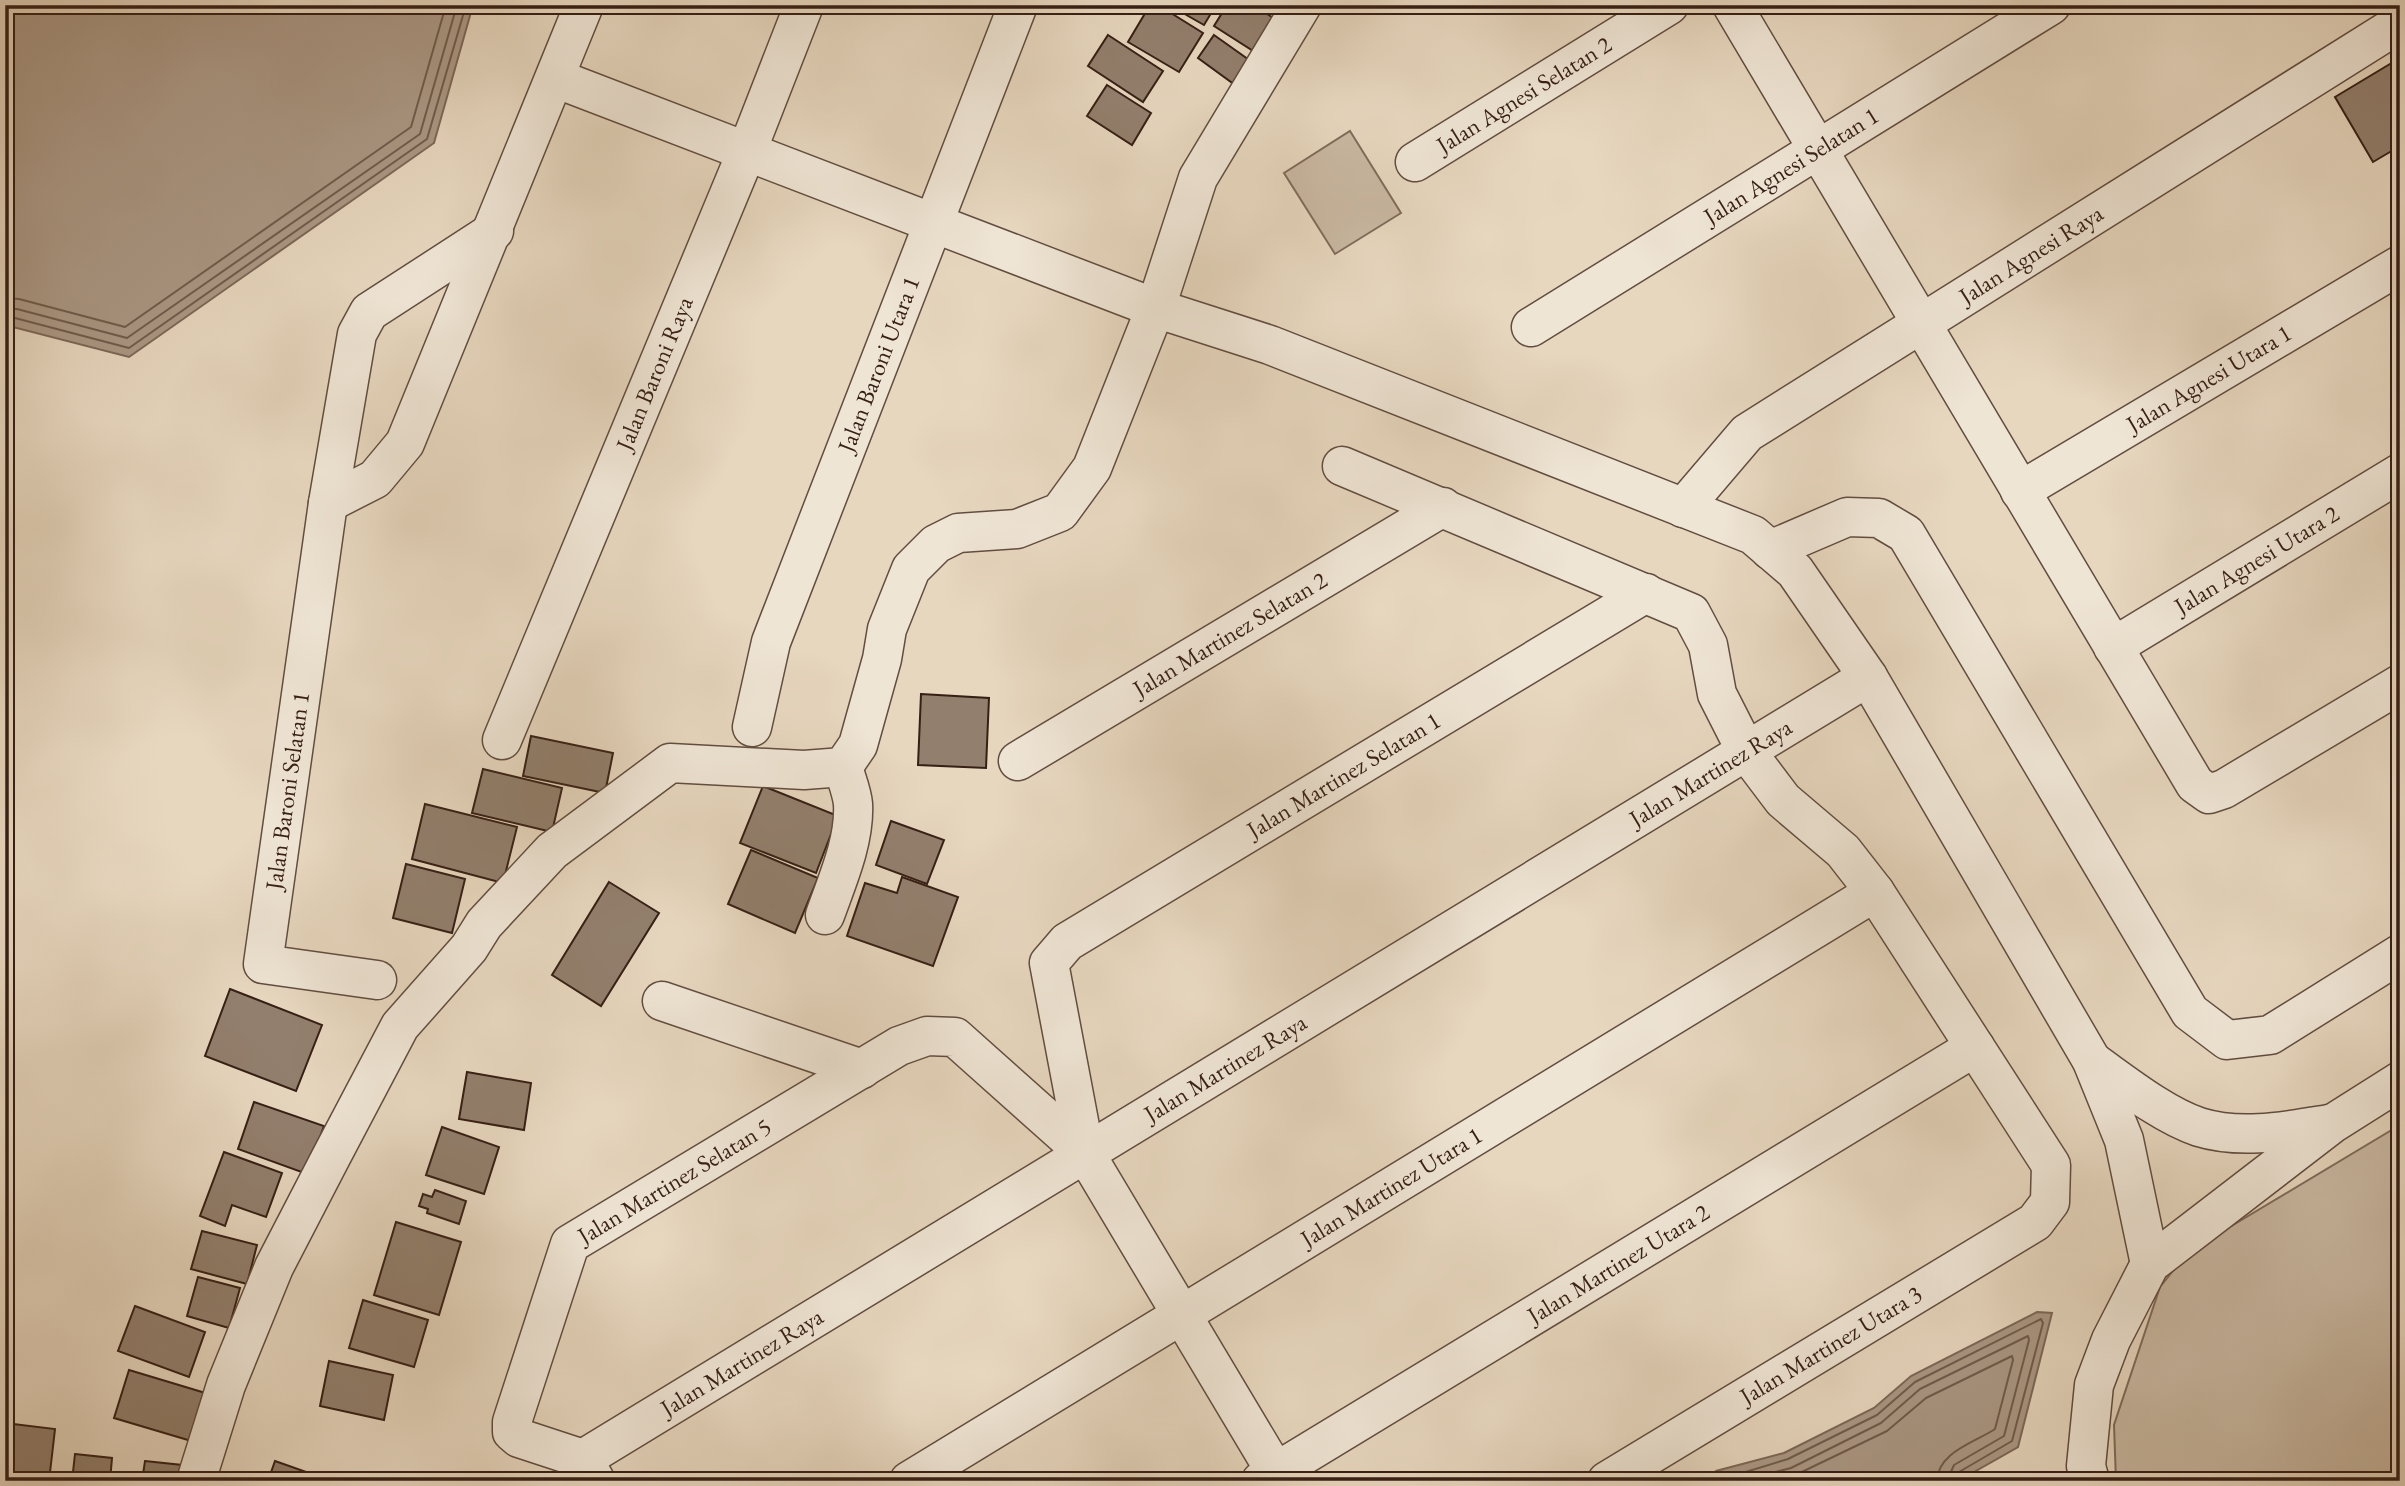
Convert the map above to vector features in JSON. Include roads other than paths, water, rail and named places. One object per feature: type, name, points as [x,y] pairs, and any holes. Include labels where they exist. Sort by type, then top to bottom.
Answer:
[{"type":"street","points":[[328,503],[375,479],[405,443],[494,231],[584,5]]},
{"type":"street","name":"Jalan Baroni Raya","points":[[502,740],[747,151],[804,5]]},
{"type":"street","name":"Jalan Baroni Utara 1","points":[[752,727],[771,642],[1018,5]]},
{"type":"street","points":[[825,915],[841,871],[850,828],[853,803],[843,767],[858,745],[882,659],[887,629],[911,569],[936,544],[958,533],[1017,529],[1060,512],[1092,468],[1155,308],[1198,178],[1302,5]]},
{"type":"street","name":"Jalan Agnesi Selatan 2","points":[[1415,162],[1670,5]]},
{"type":"street","points":[[1732,5],[2195,784],[2209,794],[2224,789],[2400,684]]},
{"type":"street","name":"Jalan Agnesi Selatan 1","points":[[1531,327],[2051,5]]},
{"type":"street","name":"Jalan Agnesi Raya","points":[[1683,509],[1747,433],[2400,23]]},
{"type":"street","points":[[555,78],[1155,308],[1270,345],[1753,536],[1795,571],[1868,677],[2092,1061],[2124,1140],[2150,1264]]},
{"type":"street","name":"Jalan Baroni Selatan 1","points":[[377,981],[263,964],[328,503],[357,334],[369,312],[494,231]]},
{"type":"street","name":"Jalan Agnesi Utara 1","points":[[2020,491],[2400,265]]},
{"type":"street","points":[[1342,466],[1691,613],[1708,645],[1717,694],[1746,751],[1783,800],[1843,851],[1875,892],[1975,1047]]},
{"type":"street","name":"Jalan Agnesi Utara 2","points":[[2113,648],[2400,473]]},
{"type":"street","name":"Jalan Martinez Selatan 2","points":[[1018,761],[1443,507]]},
{"type":"street","points":[[1770,550],[1847,517],[1879,518],[1906,534],[2190,1012],[2227,1040],[2270,1035],[2400,954]]},
{"type":"street","name":"Jalan Martinez Selatan 1","points":[[1085,1153],[1049,963],[1067,942],[1646,593]]},
{"type":"street","name":"Jalan Martinez Raya","points":[[589,1470],[1085,1153],[1868,677]]},
{"type":"street","points":[[195,1481],[226,1385],[274,1267],[331,1157],[400,1026],[469,948],[484,924],[552,851],[670,763],[804,769],[843,767]]},
{"type":"street","name":"Jalan Martinez Utara 1","points":[[909,1481],[1875,892]]},
{"type":"street","points":[[662,1001],[862,1069]]},
{"type":"street","name":"Jalan Martinez Selatan 5","points":[[589,1470],[519,1438],[512,1432],[512,1422],[570,1244],[899,1046],[926,1035],[955,1037],[1085,1153]]},
{"type":"street","name":"Jalan Martinez Utara 3","points":[[1607,1481],[2035,1222],[2050,1202],[2051,1165],[1975,1047]]},
{"type":"street","name":"Jalan Martinez Utara 2","points":[[1273,1478],[1975,1047]]},
{"type":"street","points":[[2092,1061],[2143,1097],[2197,1126],[2254,1134],[2332,1124]]},
{"type":"street","points":[[2090,1481],[2086,1466],[2094,1385],[2111,1340],[2150,1264],[2332,1124],[2400,1081]]},
{"type":"street","points":[[1085,1153],[1181,1314],[1273,1478]]},
{"type":"water","points":[[5,5],[473,5],[434,143],[129,357],[5,325]]},
{"type":"water","points":[[2037,1312],[2052,1313],[2018,1447],[1958,1481],[1707,1481],[1716,1471],[1784,1453],[1874,1408],[1911,1376]]}]
